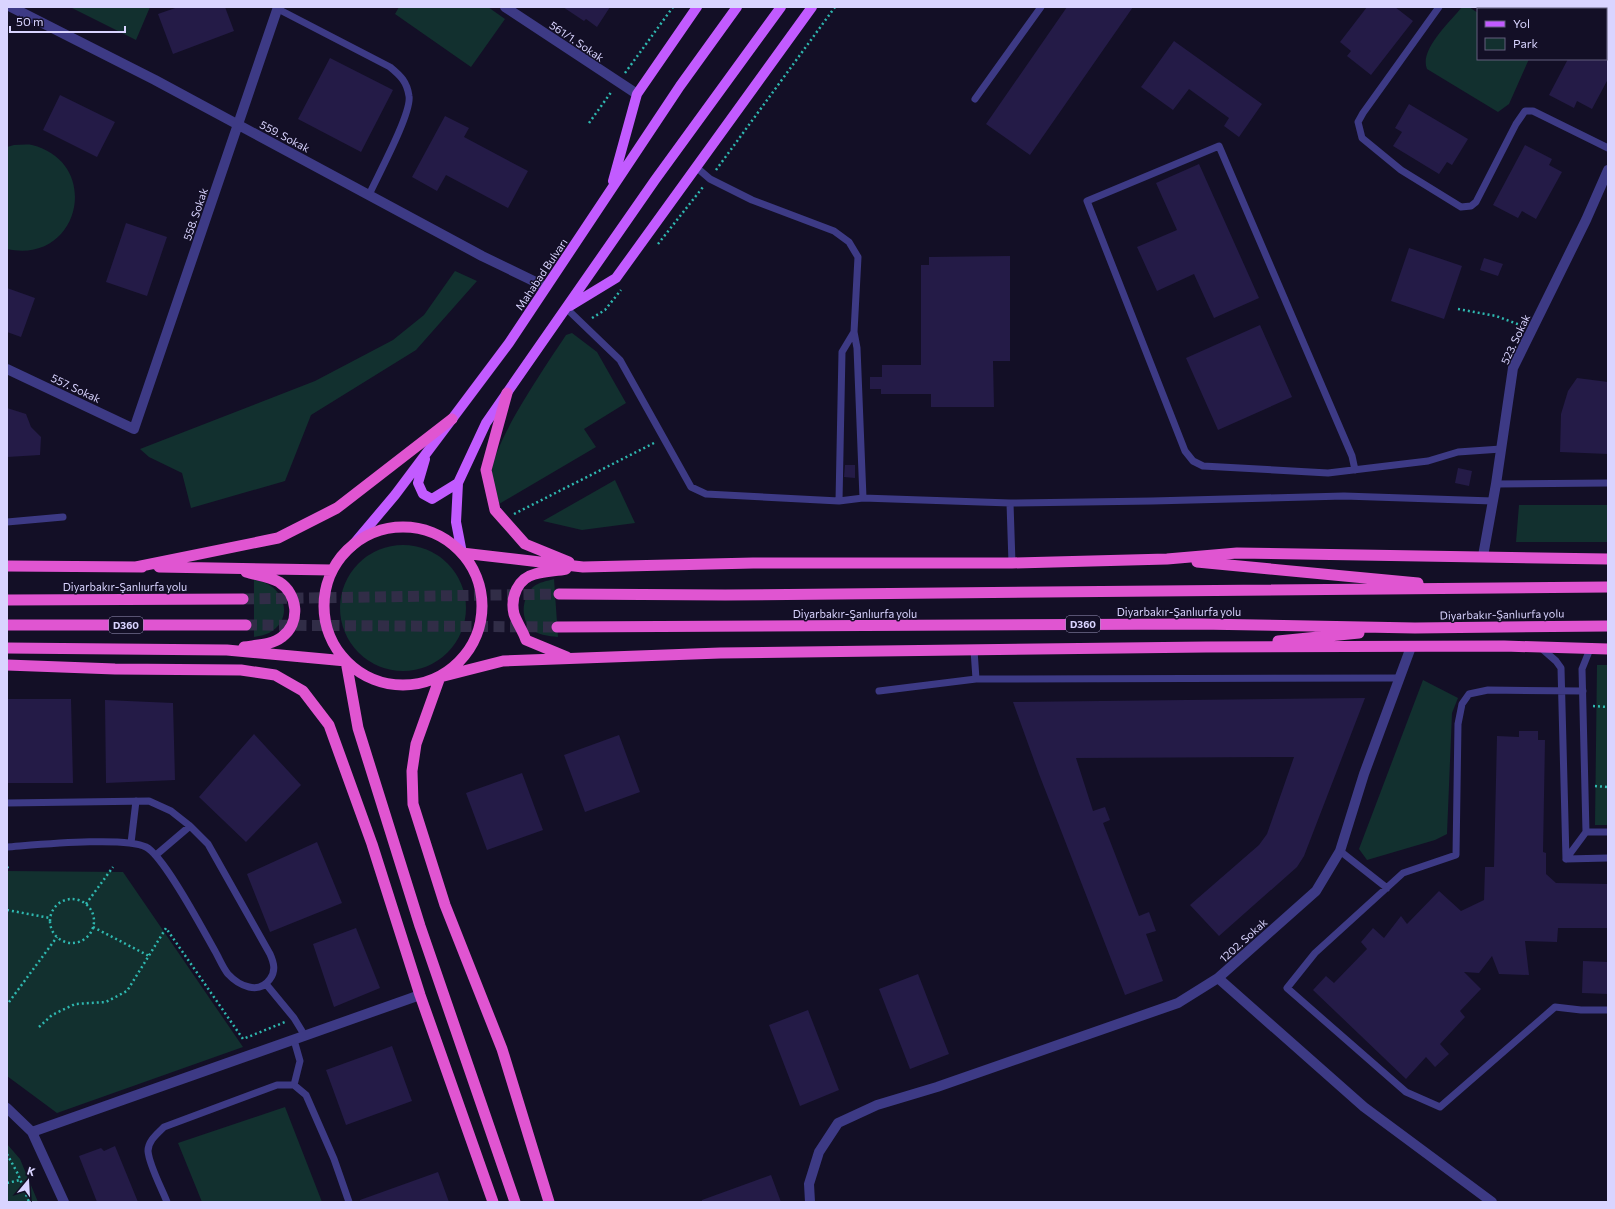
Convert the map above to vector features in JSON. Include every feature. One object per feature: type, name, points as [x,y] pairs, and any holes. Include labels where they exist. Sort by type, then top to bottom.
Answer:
[{"type":"highway","points":[[507,393],[486,470],[495,510],[525,544],[583,567]]},
{"type":"highway","points":[[136,567],[278,538],[337,508],[452,419]]},
{"type":"highway","points":[[549,1202],[502,1049],[445,905],[413,804],[412,771],[416,744],[440,677],[459,663],[474,643],[481,620],[482,596],[475,573],[462,553],[442,537],[418,528],[393,528],[368,535],[347,550],[332,570],[326,589],[324,608],[327,627],[332,640],[346,661],[367,676],[390,684],[416,684],[440,677],[503,661],[720,653],[1206,647],[1539,647],[1608,649]]},
{"type":"highway","points":[[462,553],[583,567]]},
{"type":"highway","points":[[570,658],[526,640],[514,613],[514,599],[518,584],[524,579],[534,574],[583,567],[753,563],[1012,563],[1167,559],[1237,553],[1608,559]]},
{"type":"highway","points":[[1167,559],[1475,588]]},
{"type":"highway","points":[[7,566],[332,570]]},
{"type":"highway","points":[[227,650],[268,643],[282,638],[289,630],[296,612],[294,600],[285,586],[277,581],[230,568]]},
{"type":"highway","name":"Diyarbakır-Şanlıurfa yolu","points":[[559,594],[733,595],[1608,587]]},
{"type":"highway","name":"Diyarbakır-Şanlıurfa yolu","points":[[7,600],[243,599]]},
{"type":"highway","name":"D360","points":[[7,626],[246,624]]},
{"type":"highway","name":"Diyarbakır-Şanlıurfa yolu","points":[[557,627],[1199,624],[1415,628],[1608,626]]},
{"type":"highway","points":[[1206,647],[1415,628]]},
{"type":"highway","points":[[7,648],[227,650],[346,661]]},
{"type":"highway","points":[[346,661],[358,728],[420,926],[514,1202]]},
{"type":"highway","points":[[7,665],[115,669],[240,670],[275,675],[302,691],[329,725],[372,844],[420,995],[493,1202]]},
{"type":"main road","points":[[611,190],[636,94],[697,7]]},
{"type":"main road","name":"Mahabad Bulvarı","points":[[352,546],[426,453],[509,344],[680,86],[737,7]]},
{"type":"main road","points":[[462,553],[456,522],[458,482],[486,424],[655,180],[781,7]]},
{"type":"main road","points":[[566,308],[616,278],[812,7]]},
{"type":"main road","points":[[426,453],[418,483],[423,494],[432,499],[458,482]]},
{"type":"street","name":"559. Sokak","points":[[11,7],[155,80],[482,256],[546,287]]},
{"type":"street","name":"561/1. Sokak","points":[[505,7],[636,94]]},
{"type":"street","name":"558. Sokak","points":[[134,429],[278,8]]},
{"type":"street","name":"523. Sokak","points":[[1483,556],[1496,484],[1513,368],[1586,220],[1608,170]]},
{"type":"street","name":"557. Sokak","points":[[7,369],[134,429]]},
{"type":"street","name":"1202. Sokak","points":[[1412,647],[1364,774],[1340,851],[1316,891],[1218,978],[1364,1107],[1492,1202]]},
{"type":"street","points":[[810,1202],[809,1184],[819,1152],[838,1123],[877,1105],[937,1087],[1178,1003],[1218,978]]},
{"type":"street","points":[[32,1132],[420,995]]},
{"type":"street","points":[[7,1108],[32,1132],[64,1202]]},
{"type":"lane","points":[[974,99],[1041,7]]},
{"type":"lane","points":[[1439,7],[1363,113],[1358,122],[1362,138],[1402,170],[1461,207],[1471,206],[1476,202],[1516,124],[1525,111],[1533,111],[1608,148]]},
{"type":"lane","points":[[278,8],[390,67],[405,80],[410,98],[405,115],[369,195]]},
{"type":"lane","points":[[1355,470],[1352,456],[1220,146],[1087,201],[1185,450],[1193,461],[1203,466],[1328,473],[1355,470],[1428,461],[1458,452],[1501,449]]},
{"type":"lane","points":[[696,167],[710,179],[752,200],[834,231],[849,242],[858,257],[854,332],[857,348],[863,498]]},
{"type":"lane","points":[[566,308],[620,360],[691,487],[706,494],[839,501],[863,498],[1010,503],[1344,496],[1493,500]]},
{"type":"lane","points":[[839,501],[842,352],[854,332]]},
{"type":"lane","points":[[1496,484],[1608,483]]},
{"type":"lane","points":[[1010,503],[1012,563]]},
{"type":"lane","points":[[7,522],[63,517]]},
{"type":"lane","points":[[1539,647],[1556,661],[1561,668],[1566,859]]},
{"type":"lane","points":[[1566,859],[1586,832],[1582,669],[1590,649]]},
{"type":"lane","points":[[974,650],[976,679]]},
{"type":"lane","points":[[879,691],[976,679],[1400,678]]},
{"type":"lane","points":[[1583,691],[1561,692],[1488,690],[1469,694],[1462,704],[1458,724],[1456,855],[1403,873],[1315,952],[1287,988],[1406,1092],[1440,1107],[1554,1007],[1581,1010],[1608,1010]]},
{"type":"lane","points":[[131,843],[136,801]]},
{"type":"lane","points":[[7,803],[149,801],[171,811],[190,826],[208,844],[270,954],[274,965],[272,976],[266,984],[258,988],[248,988],[237,982],[228,974],[156,855],[146,847],[131,843],[7,847]]},
{"type":"lane","points":[[156,855],[190,826]]},
{"type":"lane","points":[[1586,832],[1608,832]]},
{"type":"lane","points":[[1340,851],[1387,888]]},
{"type":"lane","points":[[1566,859],[1608,858]]},
{"type":"lane","points":[[266,984],[294,1018],[305,1036]]},
{"type":"lane","points":[[294,1040],[300,1061],[294,1085]]},
{"type":"lane","points":[[167,1202],[153,1169],[148,1151],[154,1137],[164,1128],[277,1085],[294,1085],[306,1095],[334,1159],[349,1202]]},
{"type":"path","points":[[589,123],[673,7]]},
{"type":"path","points":[[1458,309],[1496,316],[1532,329]]},
{"type":"path","points":[[502,519],[540,502],[663,438]]},
{"type":"path","points":[[86,904],[113,867]]},
{"type":"path","points":[[76,899],[86,904],[93,912],[93,927],[85,939],[78,942],[64,941],[57,937],[53,932],[50,918],[52,911],[62,901],[76,899]]},
{"type":"path","points":[[7,910],[50,918]]},
{"type":"path","points":[[93,927],[149,956]]},
{"type":"path","points":[[39,1027],[52,1015],[75,1004],[106,1002],[127,991],[166,928],[243,1040],[294,1018]]},
{"type":"path","points":[[9,1002],[57,937]]},
{"type":"path","points":[[7,1154],[29,1202]]},
{"type":"path","points":[[7,1183],[20,1180]]},
{"type":"green space","points":[[70,7],[150,7],[136,40]]},
{"type":"green space","points":[[399,7],[488,7],[505,19],[471,67],[395,14]]},
{"type":"green space","points":[[1462,7],[1469,7],[1477,12],[1477,60],[1529,60],[1509,104],[1498,112],[1427,69],[1427,53],[1437,36]]},
{"type":"green space","points":[[14,145],[32,145],[54,155],[68,171],[75,190],[74,210],[66,228],[52,242],[32,250],[7,249],[7,147]]},
{"type":"green space","points":[[455,271],[477,281],[416,350],[311,415],[285,481],[191,508],[182,473],[149,457],[140,449],[315,381],[393,340],[424,315]]},
{"type":"green space","points":[[572,333],[597,352],[626,403],[584,429],[596,447],[499,504],[492,474],[494,461],[500,444],[522,404],[547,364],[566,335]]},
{"type":"green space","points":[[615,480],[635,523],[582,530],[543,521]]},
{"type":"green space","points":[[1519,505],[1608,505],[1608,542],[1516,542]]},
{"type":"green space","points":[[403,545],[427,550],[438,556],[451,568],[461,584],[466,608],[461,632],[455,643],[443,656],[427,666],[403,671],[379,666],[368,660],[355,648],[345,632],[340,608],[345,584],[351,573],[363,560],[379,550]]},
{"type":"green space","points":[[554,579],[558,637],[543,635],[535,632],[529,627],[524,617],[525,601],[533,587],[540,583]]},
{"type":"green space","points":[[254,580],[273,587],[283,602],[284,610],[282,619],[277,627],[269,633],[254,637]]},
{"type":"green space","points":[[1597,665],[1608,665],[1608,825],[1595,825]]},
{"type":"green space","points":[[1423,680],[1458,698],[1452,713],[1447,834],[1435,840],[1367,860],[1359,849]]},
{"type":"green space","points":[[7,871],[123,872],[243,1047],[57,1113],[7,1076]]},
{"type":"green space","points":[[285,1107],[322,1202],[202,1202],[178,1143]]},
{"type":"green space","points":[[7,1144],[20,1159],[38,1202],[7,1202]]},
{"type":"building","points":[[178,7],[225,7],[234,31],[173,54],[158,14]]},
{"type":"building","points":[[563,7],[610,7],[597,27],[586,19],[584,21]]},
{"type":"building","points":[[1067,7],[1133,7],[1030,155],[986,124]]},
{"type":"building","points":[[1367,7],[1395,7],[1413,21],[1371,75],[1347,56],[1351,51],[1340,42]]},
{"type":"building","points":[[1174,41],[1262,104],[1239,137],[1224,126],[1229,118],[1189,89],[1173,110],[1141,87]]},
{"type":"building","points":[[330,58],[393,90],[361,152],[298,119]]},
{"type":"building","points":[[1608,59],[1608,79],[1592,109],[1577,101],[1574,108],[1549,95],[1567,60]]},
{"type":"building","points":[[60,95],[115,122],[97,157],[43,130]]},
{"type":"building","points":[[1409,104],[1468,139],[1452,165],[1447,162],[1439,174],[1393,146],[1402,132],[1395,128]]},
{"type":"building","points":[[445,116],[469,128],[464,137],[528,171],[508,208],[446,175],[437,191],[412,177]]},
{"type":"building","points":[[1525,145],[1552,159],[1549,165],[1562,172],[1536,219],[1522,211],[1518,218],[1493,205]]},
{"type":"building","points":[[1199,164],[1259,298],[1214,318],[1194,274],[1157,291],[1137,247],[1177,230],[1156,183]]},
{"type":"building","points":[[126,223],[167,237],[147,296],[106,282]]},
{"type":"building","points":[[1409,248],[1462,266],[1444,319],[1391,301]]},
{"type":"building","points":[[1010,256],[1010,361],[993,361],[994,407],[931,407],[931,394],[881,394],[881,389],[870,389],[870,377],[882,377],[882,365],[921,365],[921,265],[929,265],[929,257]]},
{"type":"building","points":[[1484,258],[1503,264],[1498,276],[1480,270]]},
{"type":"building","points":[[7,288],[35,298],[21,337],[7,332]]},
{"type":"building","points":[[1260,325],[1292,397],[1218,430],[1186,358]]},
{"type":"building","points":[[1577,378],[1608,382],[1608,454],[1560,452],[1561,414],[1568,391]]},
{"type":"building","points":[[7,408],[26,414],[31,427],[41,437],[40,455],[7,457]]},
{"type":"building","points":[[845,465],[855,465],[855,478],[844,477]]},
{"type":"building","points":[[1458,468],[1472,471],[1469,486],[1455,483]]},
{"type":"building","points":[[1365,698],[1304,856],[1297,867],[1219,936],[1190,905],[1259,845],[1267,834],[1294,757],[1076,758],[1093,811],[1105,807],[1110,820],[1103,823],[1139,916],[1149,912],[1156,931],[1146,934],[1163,981],[1125,995],[1039,774],[1013,702]]},
{"type":"building","points":[[7,699],[71,699],[73,783],[7,783]]},
{"type":"building","points":[[105,700],[173,703],[175,780],[106,783]]},
{"type":"building","points":[[1519,731],[1538,731],[1538,740],[1545,740],[1543,852],[1546,853],[1546,874],[1556,883],[1608,884],[1608,928],[1558,928],[1557,942],[1525,941],[1529,975],[1499,974],[1492,956],[1479,973],[1464,972],[1481,989],[1460,1011],[1465,1017],[1440,1044],[1449,1054],[1435,1067],[1426,1057],[1406,1079],[1313,990],[1326,976],[1334,983],[1367,949],[1361,942],[1373,928],[1384,938],[1401,916],[1407,924],[1439,891],[1461,911],[1484,900],[1485,867],[1494,867],[1497,736],[1519,737]]},
{"type":"building","points":[[254,734],[301,785],[246,842],[199,797]]},
{"type":"building","points":[[619,735],[640,792],[585,812],[564,755]]},
{"type":"building","points":[[522,773],[543,830],[487,850],[466,793]]},
{"type":"building","points":[[317,842],[342,903],[270,932],[247,874]]},
{"type":"building","points":[[356,928],[380,988],[334,1007],[313,944]]},
{"type":"building","points":[[1583,961],[1608,962],[1608,994],[1582,993]]},
{"type":"building","points":[[918,974],[949,1054],[910,1069],[879,989]]},
{"type":"building","points":[[808,1010],[839,1090],[800,1106],[769,1025]]},
{"type":"building","points":[[392,1046],[412,1101],[346,1125],[326,1070]]},
{"type":"building","points":[[115,1146],[138,1202],[97,1202],[79,1156],[101,1148],[104,1151]]},
{"type":"building","points":[[438,1172],[449,1202],[360,1202],[360,1200]]},
{"type":"building","points":[[771,1175],[781,1202],[702,1202],[702,1200]]},
{"type":"tunnel","points":[[243,599],[559,594]]},
{"type":"tunnel","points":[[246,625],[557,627]]}]
